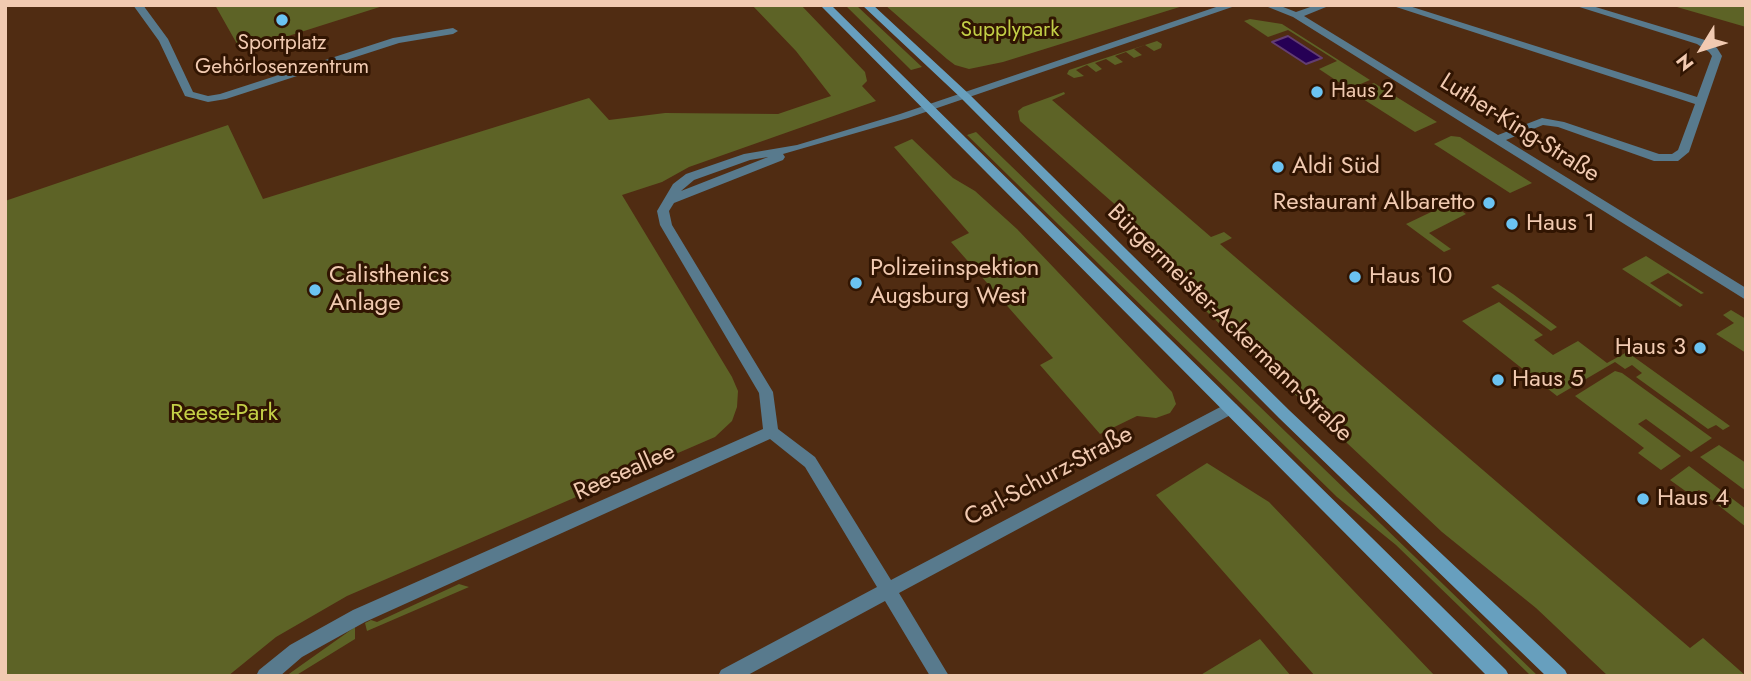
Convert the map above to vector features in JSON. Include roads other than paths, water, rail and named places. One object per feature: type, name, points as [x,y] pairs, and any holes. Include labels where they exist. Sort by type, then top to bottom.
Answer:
[{"type":"main road","points":[[825,5],[1500,676]]},
{"type":"main road","name":"Bürgermeister-Ackermann-Straße","points":[[867,5],[965,96],[1284,414],[1559,676]]},
{"type":"street","points":[[138,5],[164,41],[189,94],[208,99],[222,97],[397,40],[453,32]]},
{"type":"street","points":[[940,676],[810,462],[771,432],[766,392],[666,225],[663,211],[669,200],[764,164],[798,148],[930,108],[1233,5]]},
{"type":"street","name":"Luther-King-Straße","points":[[1268,5],[1296,15],[1746,295]]},
{"type":"street","points":[[1296,15],[1326,5]]},
{"type":"street","points":[[1395,5],[1700,102]]},
{"type":"street","points":[[1496,140],[1542,121],[1560,124],[1658,158],[1674,158],[1683,152],[1717,56],[1713,50],[1702,42],[1578,5]]},
{"type":"street","name":"Carl-Schurz-Straße","points":[[727,676],[1231,408]]},
{"type":"street","name":"Reeseallee","points":[[265,676],[296,651],[359,616],[771,432]]},
{"type":"place","name":"Sportplatz Gehörlosenzentrum","points":[[282,20]]},
{"type":"place","name":"Haus 2","points":[[1317,92]]},
{"type":"place","name":"Aldi Süd","points":[[1278,167]]},
{"type":"place","name":"Restaurant Albaretto","points":[[1489,203]]},
{"type":"place","name":"Haus 1","points":[[1512,224]]},
{"type":"place","name":"Haus 10","points":[[1355,277]]},
{"type":"place","name":"Polizeiinspektion Augsburg West","points":[[856,283]]},
{"type":"place","name":"Calisthenics Anlage","points":[[315,290]]},
{"type":"place","name":"Haus 3","points":[[1700,348]]},
{"type":"place","name":"Haus 5","points":[[1498,380]]},
{"type":"place","name":"Haus 4","points":[[1643,499]]},
{"type":"park label","name":"Supplypark","points":[[1010,31]]},
{"type":"park label","name":"Reese-Park","points":[[224,414]]}]
